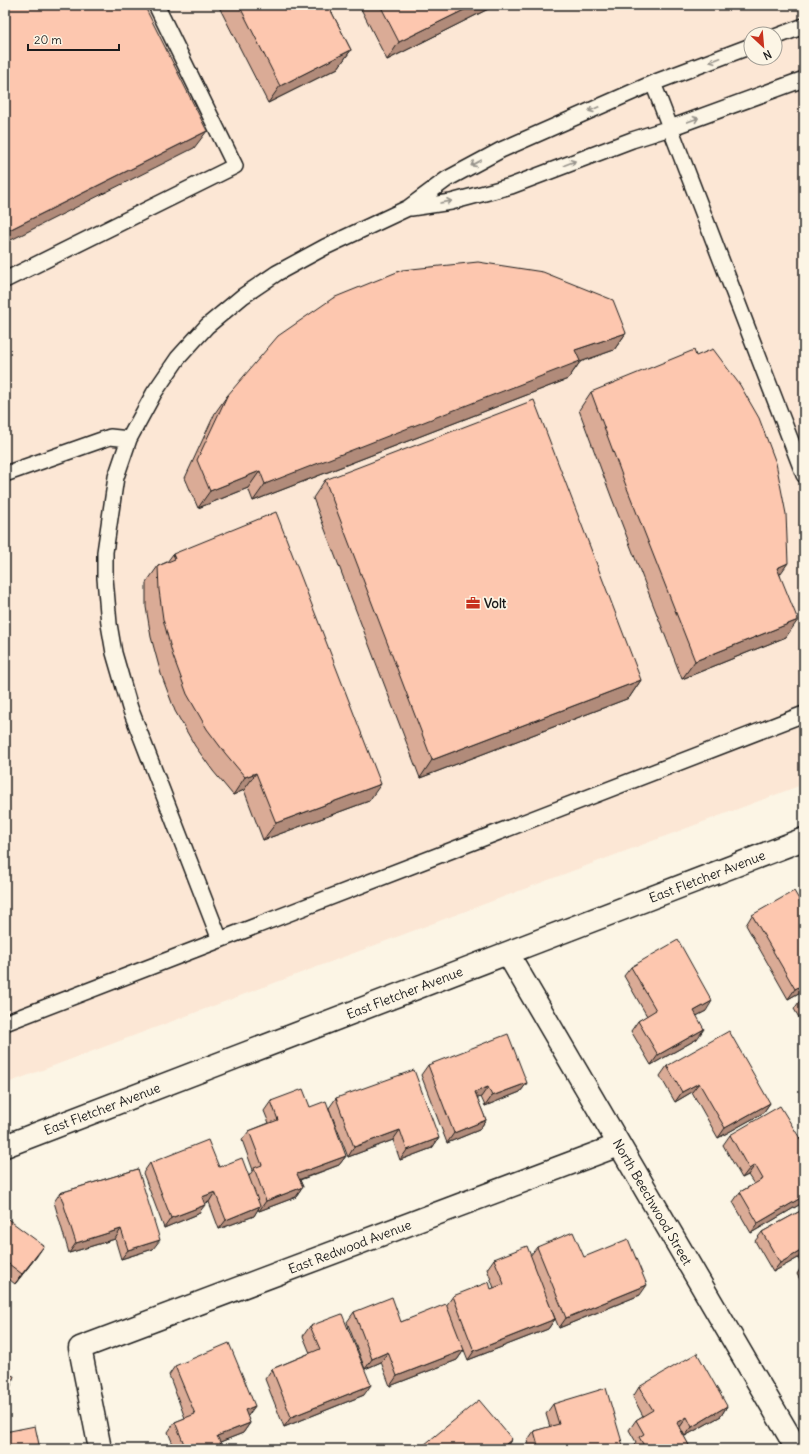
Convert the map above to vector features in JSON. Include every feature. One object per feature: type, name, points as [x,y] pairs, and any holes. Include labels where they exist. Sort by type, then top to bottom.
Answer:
[{"type":"street","name":"East Fletcher Avenue","points":[[5,1146],[804,839]]},
{"type":"street","name":"North Beechwood Street","points":[[508,954],[797,1449]]},
{"type":"street","name":"East Redwood Avenue","points":[[100,1449],[80,1348],[619,1145]]},
{"type":"lane","points":[[5,280],[235,166],[156,5]]},
{"type":"lane","points":[[783,34],[804,26]]},
{"type":"lane","points":[[220,940],[130,708],[114,652],[109,624],[105,552],[116,477],[129,439],[154,394],[178,358],[207,326],[243,296],[277,273],[325,247],[408,208],[447,179],[501,150],[653,83],[743,49]]},
{"type":"lane","points":[[408,208],[451,202],[511,186],[632,140],[670,128],[804,79]]},
{"type":"lane","points":[[653,83],[804,475]]},
{"type":"lane","points":[[5,474],[110,438],[129,439]]},
{"type":"lane","points":[[5,1023],[804,714]]},
{"type":"shaded area","points":[[5,5],[804,5],[804,784],[5,1084]]},
{"type":"building","points":[[5,5],[144,5],[207,131],[5,232]]},
{"type":"building","points":[[239,5],[328,5],[351,50],[280,86]]},
{"type":"building","points":[[380,5],[474,5],[399,42]]},
{"type":"building","points":[[478,262],[543,272],[613,300],[626,333],[575,350],[580,361],[265,484],[260,471],[210,491],[197,460],[227,396],[278,336],[333,298],[402,270]]},
{"type":"building","points":[[713,349],[740,385],[759,418],[776,463],[786,514],[788,563],[777,568],[798,620],[695,661],[591,392],[694,350],[696,356]]},
{"type":"building","points":[[534,400],[641,680],[432,760],[325,480]]},
{"type":"building","points":[[276,512],[381,784],[276,823],[256,773],[245,777],[207,729],[187,694],[173,656],[163,619],[159,590],[158,566],[175,559],[173,554]]},
{"type":"building","points":[[794,891],[804,908],[804,984],[795,989],[752,915]]},
{"type":"building","points":[[678,940],[712,1001],[694,1011],[704,1029],[658,1055],[638,1021],[656,1010],[631,967]]},
{"type":"building","points":[[804,998],[804,1005],[801,999]]},
{"type":"building","points":[[729,1031],[770,1103],[725,1128],[699,1083],[682,1092],[667,1066]]},
{"type":"building","points":[[508,1034],[527,1083],[492,1096],[488,1087],[475,1092],[486,1120],[454,1133],[428,1065]]},
{"type":"building","points":[[414,1070],[439,1138],[407,1150],[400,1130],[354,1147],[336,1098]]},
{"type":"building","points":[[303,1089],[310,1107],[326,1101],[346,1156],[297,1174],[303,1187],[266,1201],[254,1168],[262,1165],[249,1131],[278,1120],[271,1101]]},
{"type":"building","points":[[780,1106],[804,1145],[804,1196],[758,1223],[740,1192],[763,1179],[755,1165],[749,1169],[730,1135]]},
{"type":"building","points":[[208,1140],[219,1167],[242,1158],[260,1206],[226,1220],[215,1192],[202,1197],[205,1205],[171,1218],[150,1163]]},
{"type":"building","points":[[138,1169],[160,1240],[128,1250],[121,1229],[76,1243],[60,1193]]},
{"type":"building","points":[[804,1209],[804,1249],[780,1263],[762,1232]]},
{"type":"building","points":[[5,1217],[44,1246],[22,1274],[5,1261]]},
{"type":"building","points":[[573,1232],[584,1257],[628,1239],[647,1285],[566,1318],[537,1247]]},
{"type":"building","points":[[527,1246],[555,1319],[474,1351],[453,1296],[489,1282],[491,1289],[504,1284],[494,1259]]},
{"type":"building","points":[[392,1297],[401,1322],[446,1304],[464,1350],[397,1376],[388,1352],[372,1359],[354,1312]]},
{"type":"building","points":[[342,1314],[371,1385],[291,1417],[272,1369],[320,1349],[310,1326]]},
{"type":"building","points":[[229,1343],[255,1406],[245,1410],[250,1423],[217,1436],[221,1444],[208,1449],[186,1449],[175,1422],[195,1414],[175,1366]]},
{"type":"building","points":[[697,1353],[727,1406],[692,1427],[687,1417],[677,1423],[691,1449],[646,1449],[639,1437],[644,1434],[636,1420],[653,1410],[639,1387]]},
{"type":"building","points":[[5,1374],[14,1376],[5,1404]]},
{"type":"building","points":[[606,1388],[624,1449],[539,1449],[534,1431],[559,1424],[553,1404]]},
{"type":"building","points":[[479,1400],[512,1439],[505,1445],[509,1449],[419,1449]]},
{"type":"building","points":[[35,1426],[40,1449],[5,1449],[5,1432]]},
{"type":"place","name":"Volt","points":[[473,603]]}]
